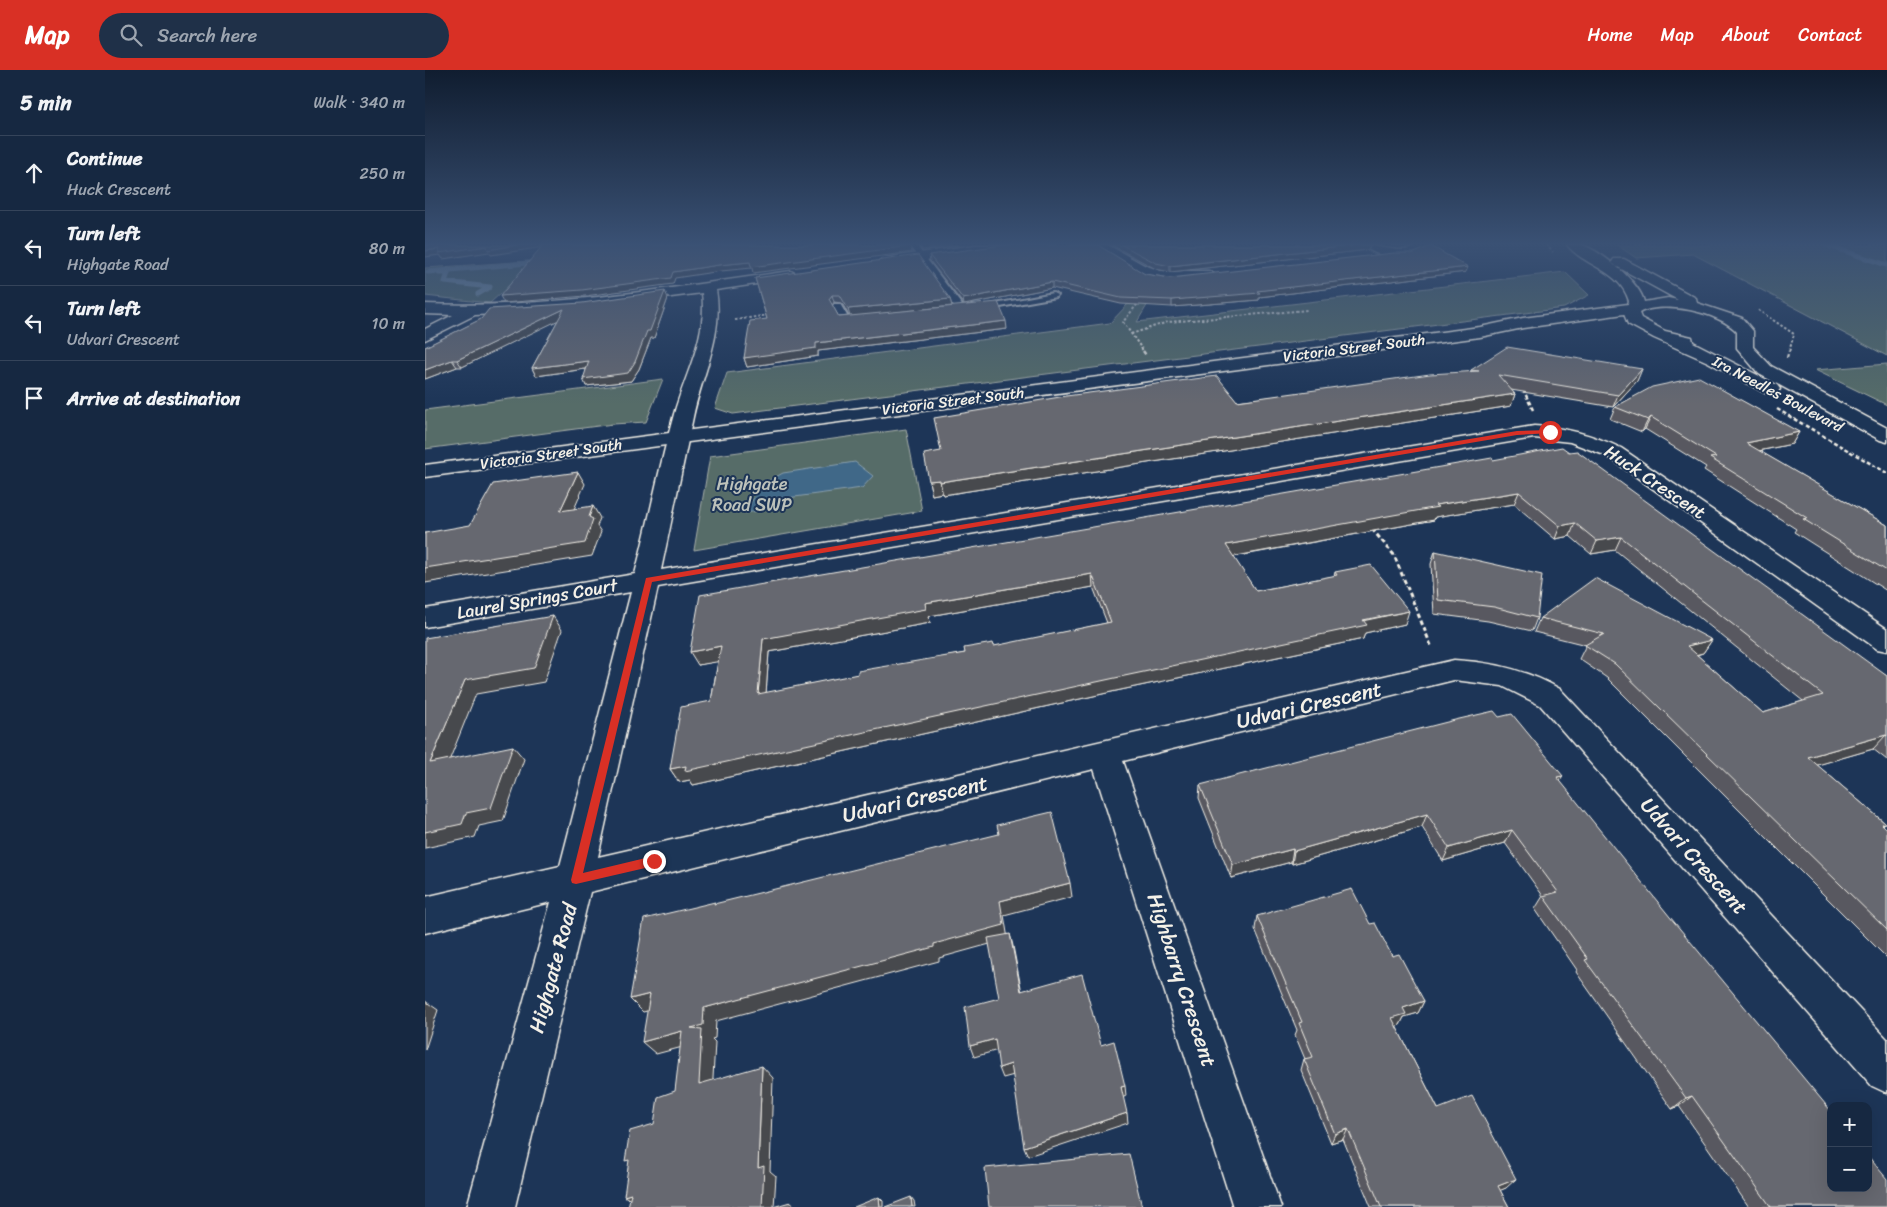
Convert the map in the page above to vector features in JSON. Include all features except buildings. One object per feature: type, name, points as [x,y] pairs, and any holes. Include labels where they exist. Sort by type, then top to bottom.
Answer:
[{"type":"street","points":[[425,309],[473,311],[538,308],[615,298]]},
{"type":"street","name":"Highgate Road","points":[[491,1207],[576,880],[649,580],[679,437],[708,331],[710,298]]},
{"type":"street","points":[[1636,298],[1635,309],[1631,313],[1634,321],[1664,336],[1694,342],[1733,340]]},
{"type":"street","points":[[1685,298],[1708,310]]},
{"type":"street","name":"Victoria Street South","points":[[425,471],[1480,332],[1523,323],[1635,309],[1650,304],[1668,303],[1708,310]]},
{"type":"street","name":"Ira Needles Boulevard","points":[[1708,310],[1737,322],[1745,331],[1733,340],[1745,348],[1750,356],[1765,370],[1887,436]]},
{"type":"street","points":[[425,335],[473,311]]},
{"type":"street","name":"Victoria Street South","points":[[1480,332],[1617,328],[1664,336]]},
{"type":"street","name":"Ira Needles Boulevard","points":[[1664,336],[1714,358],[1887,453]]},
{"type":"street","name":"Huck Crescent","points":[[649,580],[1517,433],[1550,432],[1582,438],[1614,452],[1887,642]]},
{"type":"street","name":"Laurel Springs Court","points":[[425,618],[649,580]]},
{"type":"street","name":"Udvari Crescent","points":[[425,916],[1454,670],[1479,671],[1503,674],[1529,684],[1550,697],[1887,1071]]},
{"type":"street","name":"Highbarry Crescent","points":[[1105,754],[1257,1207]]},
{"type":"lane","points":[[952,298],[961,310]]},
{"type":"lane","points":[[951,311],[1034,298]]},
{"type":"lane","points":[[837,306],[846,322],[865,320]]},
{"type":"path","points":[[1143,298],[1123,322],[1159,374]]},
{"type":"path","points":[[1131,334],[1168,322],[1307,310]]},
{"type":"path","points":[[735,320],[772,315]]},
{"type":"path","points":[[1520,382],[1536,418]]},
{"type":"path","points":[[1773,406],[1887,473]]},
{"type":"path","points":[[1369,526],[1394,555],[1432,648]]},
{"type":"green space","points":[[444,298],[495,298],[490,303]]},
{"type":"green space","points":[[1134,298],[1151,298],[1137,322],[1342,298],[1583,298],[1564,308],[733,414],[715,408],[727,373],[1110,323]]},
{"type":"green space","points":[[1777,298],[1887,298],[1887,356]]},
{"type":"green space","points":[[1887,364],[1887,405],[1815,370]]},
{"type":"green space","points":[[663,379],[646,422],[613,424],[425,449],[425,410]]},
{"type":"green space","name":"Highgate Road SWP","points":[[906,429],[922,511],[694,550],[710,456]]},
{"type":"water","points":[[855,462],[873,476],[862,488],[787,498],[758,511],[745,513],[761,485],[783,473]]},
{"type":"route","points":[[654,861],[576,880],[649,580],[1517,433],[1550,432]]}]
